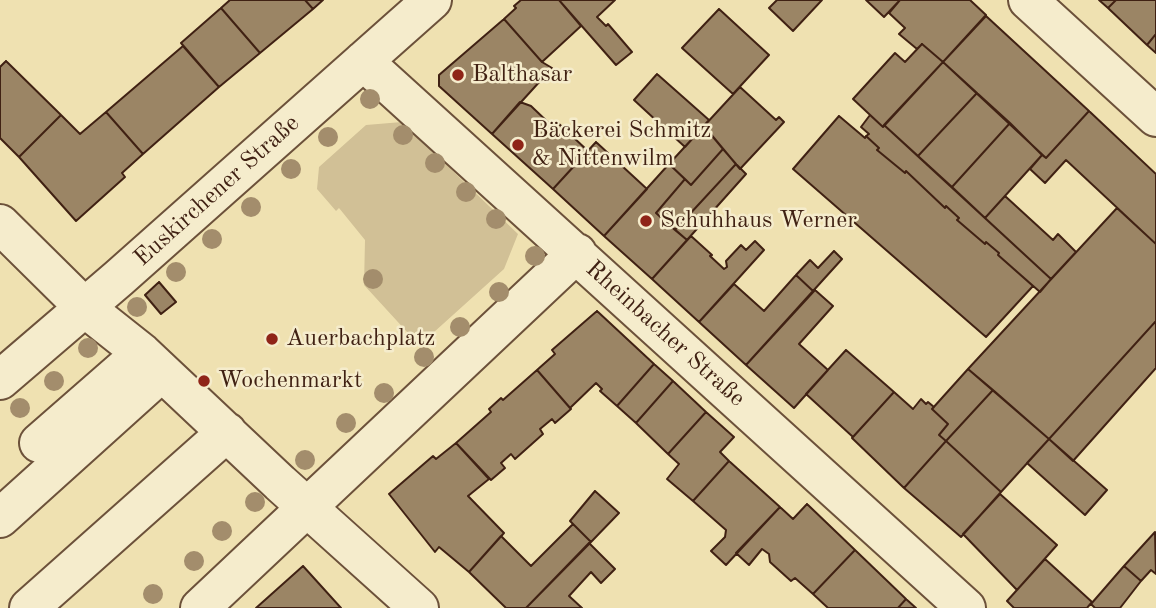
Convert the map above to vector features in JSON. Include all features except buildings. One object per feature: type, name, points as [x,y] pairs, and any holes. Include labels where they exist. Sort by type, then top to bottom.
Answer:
[{"type":"street","name":"Euskirchener Straße","points":[[0,380],[432,0]]},
{"type":"street","points":[[1028,0],[1156,117]]},
{"type":"street","name":"Rheinbacher Straße","points":[[363,61],[966,608]]},
{"type":"street","points":[[0,224],[85,307],[152,362],[419,608]]},
{"type":"street","points":[[200,608],[577,253]]},
{"type":"street","points":[[39,443],[152,362]]},
{"type":"street","points":[[0,518],[152,362]]},
{"type":"street","points":[[29,608],[226,432]]},
{"type":"shaded area","points":[[402,122],[518,234],[504,269],[433,333],[408,333],[364,285],[365,240],[339,208],[336,211],[317,189],[319,167],[366,125]]},
{"type":"place","name":"Balthasar","points":[[458,75]]},
{"type":"place","name":"Bäckerei Schmitz & Nittenwilm","points":[[518,145]]},
{"type":"place","name":"Schuhhaus Werner","points":[[646,221]]},
{"type":"place","name":"Auerbachplatz","points":[[272,339]]},
{"type":"place","name":"Wochenmarkt","points":[[204,381]]}]
